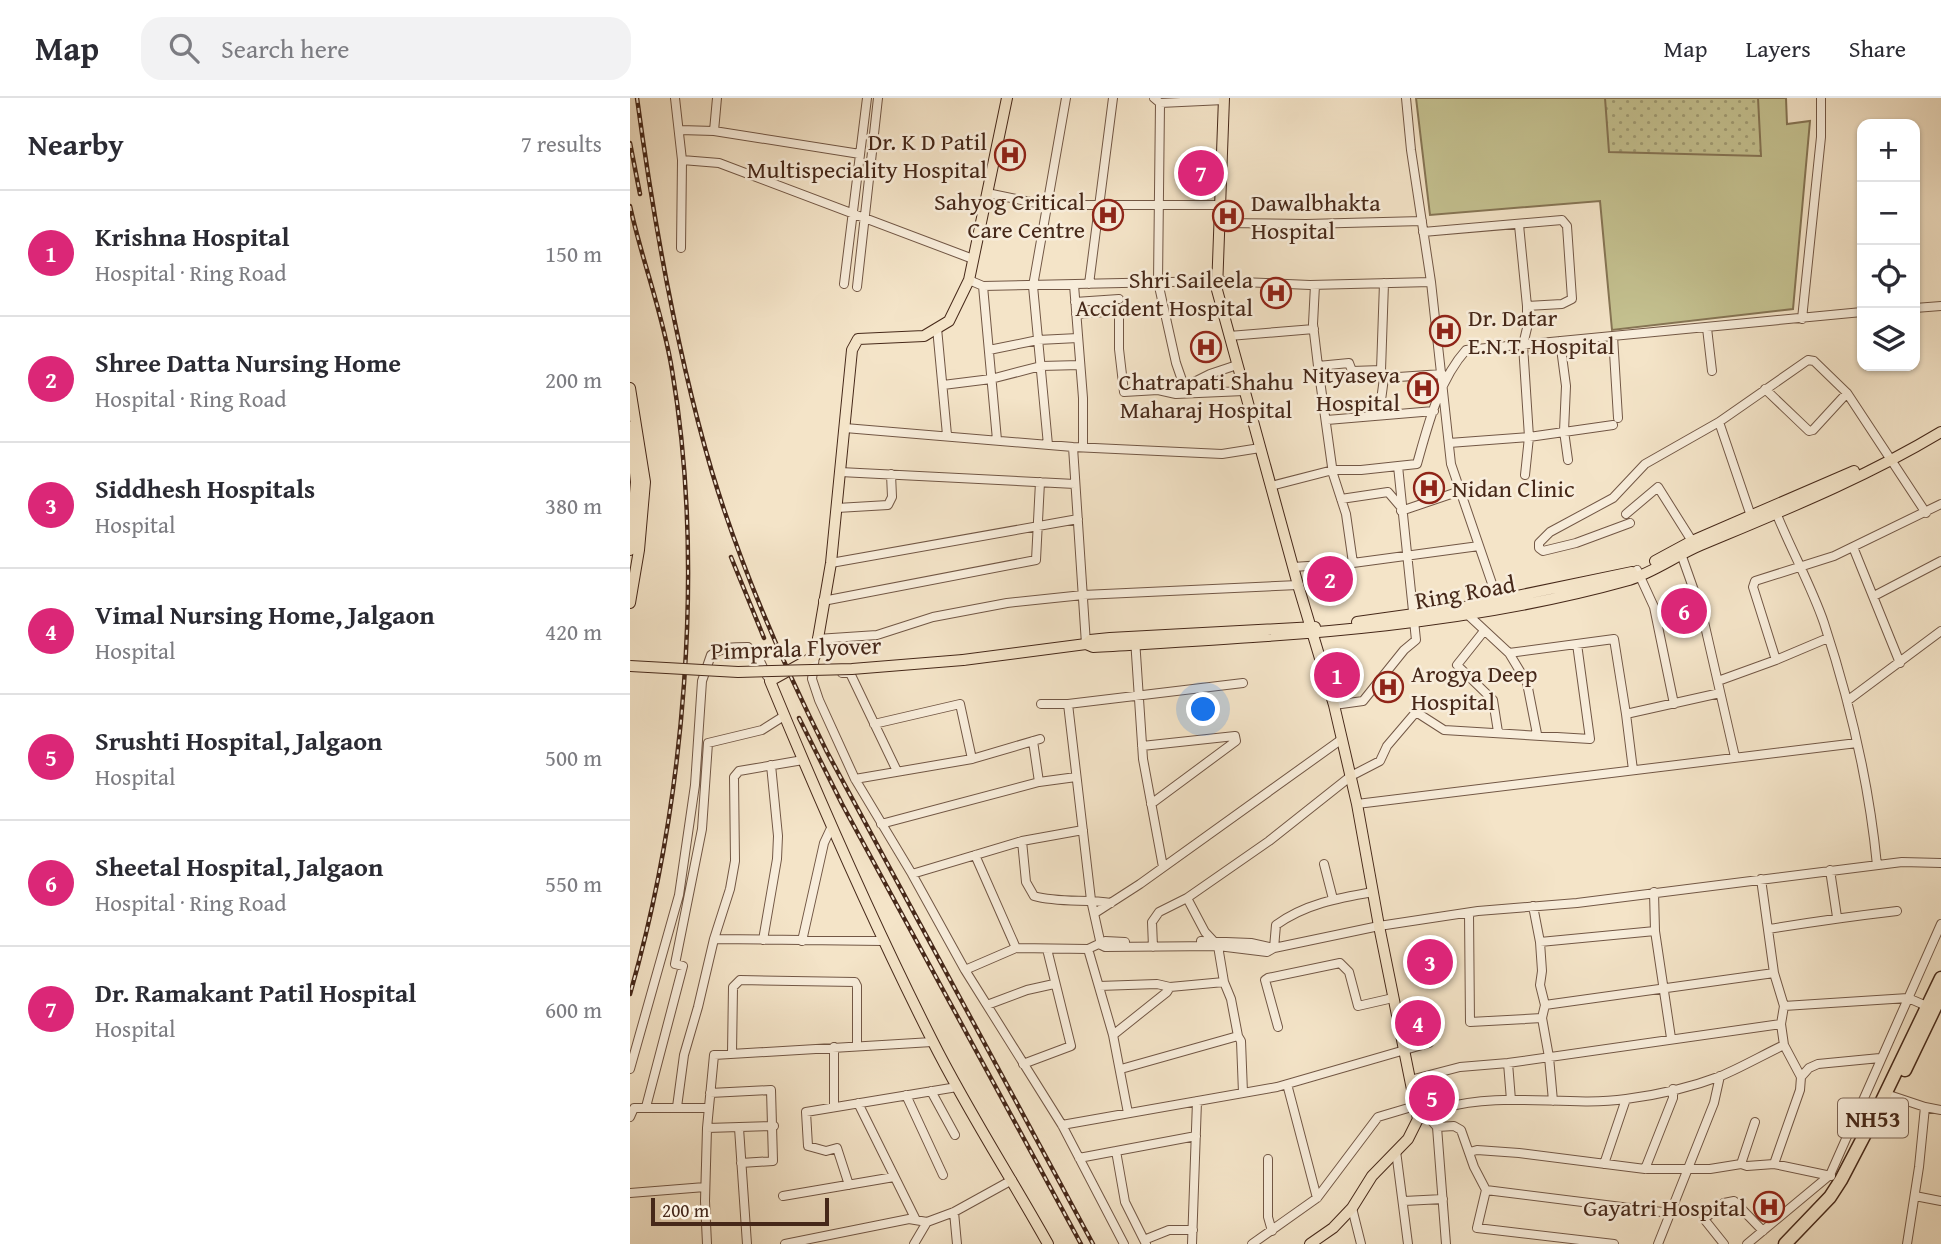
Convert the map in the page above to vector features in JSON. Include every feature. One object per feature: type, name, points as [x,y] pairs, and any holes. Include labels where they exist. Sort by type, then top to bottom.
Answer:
[{"type":"highway","name":"NH53","points":[[1797,1244],[1824,1216],[1848,1184],[1892,1096],[1941,978]]},
{"type":"highway","name":"NH53","points":[[1784,1244],[1830,1197],[1835,1178],[1877,1111],[1931,1006]]},
{"type":"main road","points":[[1007,98],[969,279],[949,321],[924,336],[858,339],[852,350],[831,563],[815,656],[770,681],[831,828],[932,1042],[1048,1244]]},
{"type":"main road","points":[[1224,99],[1217,290],[1270,486],[1334,705],[1357,804],[1418,1119],[1408,1139],[1372,1176],[1352,1208],[1333,1228],[1310,1244]]},
{"type":"main road","points":[[630,388],[639,550],[630,603]]},
{"type":"main road","points":[[1891,458],[1941,425]]},
{"type":"main road","points":[[630,427],[637,482],[630,550]]},
{"type":"main road","name":"Ring Road","points":[[962,660],[1135,640],[1224,641],[1415,618],[1566,594],[1638,573],[1891,458],[1941,432]]},
{"type":"main road","points":[[1681,552],[1692,541],[1751,516],[1775,510]]},
{"type":"main road","name":"Pimprala Flyover","points":[[630,666],[738,673],[852,669],[962,660]]},
{"type":"street","points":[[674,98],[682,160],[681,248]]},
{"type":"street","points":[[714,131],[717,98]]},
{"type":"street","points":[[844,284],[867,98]]},
{"type":"street","points":[[857,287],[878,98]]},
{"type":"street","points":[[1048,445],[1033,286],[1045,205],[1066,98]]},
{"type":"street","points":[[1089,284],[1113,98]]},
{"type":"street","points":[[1406,98],[1431,282],[1451,464],[1499,603]]},
{"type":"street","points":[[1802,319],[1821,137],[1821,98]]},
{"type":"street","points":[[1184,386],[1176,363],[1158,282],[1157,100],[1224,99]]},
{"type":"street","points":[[680,130],[714,131],[860,153]]},
{"type":"street","points":[[682,160],[719,163],[973,259]]},
{"type":"street","points":[[987,193],[1045,205],[1220,205]]},
{"type":"street","points":[[1423,232],[1562,220],[1567,226],[1572,299],[1562,304],[1527,306]]},
{"type":"street","points":[[1219,223],[1422,222]]},
{"type":"street","points":[[1519,225],[1527,306],[1527,328],[1523,345],[1529,437],[1525,475]]},
{"type":"street","points":[[969,279],[983,286],[1217,281],[1315,285],[1431,282]]},
{"type":"street","points":[[1379,415],[1383,374],[1384,283]]},
{"type":"street","points":[[1074,285],[1084,408],[1083,447]]},
{"type":"street","points":[[1315,285],[1314,329],[1318,366],[1333,470],[1346,514],[1353,563]]},
{"type":"street","points":[[983,286],[997,440]]},
{"type":"street","points":[[1075,302],[1119,299]]},
{"type":"street","points":[[1920,308],[1941,306]]},
{"type":"street","points":[[1076,314],[1119,311],[1119,349],[1124,392],[1158,390],[1176,394],[1244,391]]},
{"type":"street","points":[[1270,486],[1333,470],[1417,464],[1443,386],[1456,361],[1466,349],[1857,313]]},
{"type":"street","points":[[937,328],[947,435]]},
{"type":"street","points":[[1707,328],[1712,371]]},
{"type":"street","points":[[1229,336],[1314,329]]},
{"type":"street","points":[[1449,443],[1529,437],[1616,421],[1613,337]]},
{"type":"street","points":[[989,350],[1038,340],[1078,338]]},
{"type":"street","points":[[1560,341],[1566,386],[1564,431],[1568,460]]},
{"type":"street","points":[[1630,523],[1576,542],[1543,551],[1539,548],[1539,543],[1550,532],[1613,498],[1645,464],[1719,422],[1808,360],[1814,361],[1847,393],[1926,513]]},
{"type":"street","points":[[1318,366],[1349,363],[1352,371],[1442,374]]},
{"type":"street","points":[[943,385],[991,379],[1041,366],[1080,365]]},
{"type":"street","points":[[1176,394],[1184,386],[1237,365]]},
{"type":"street","points":[[1765,389],[1809,431],[1813,430],[1847,393]]},
{"type":"street","points":[[1327,420],[1434,411]]},
{"type":"street","points":[[1719,422],[1751,516]]},
{"type":"street","points":[[845,428],[1073,447],[1222,453],[1260,448]]},
{"type":"street","points":[[1073,447],[1086,644]]},
{"type":"street","points":[[1334,705],[1363,701],[1404,650],[1416,640],[1398,466]]},
{"type":"street","points":[[840,472],[1076,484]]},
{"type":"street","points":[[836,508],[888,505],[891,497],[891,474]]},
{"type":"street","points":[[823,601],[1036,560],[1040,482]]},
{"type":"street","points":[[1626,514],[1658,487],[1692,541]]},
{"type":"street","points":[[1401,509],[1460,491]]},
{"type":"street","points":[[1341,499],[1388,492],[1401,509]]},
{"type":"street","points":[[1776,660],[1753,584],[1755,581],[1800,568],[1853,547],[1941,504]]},
{"type":"street","points":[[1775,510],[1828,638],[1847,701],[1871,809],[1877,865]]},
{"type":"street","points":[[831,563],[1078,519]]},
{"type":"street","points":[[1293,567],[1408,557],[1479,546]]},
{"type":"street","points":[[1853,547],[1900,663]]},
{"type":"street","points":[[1681,552],[1702,613],[1735,757]]},
{"type":"street","points":[[1874,596],[1941,561]]},
{"type":"street","points":[[1638,573],[1654,607],[1674,704]]},
{"type":"street","points":[[817,639],[877,635],[945,615],[1007,603],[1083,595],[1298,585]]},
{"type":"street","points":[[1465,611],[1509,653],[1527,683],[1537,734]]},
{"type":"street","points":[[1484,631],[1457,665],[1493,700],[1498,732]]},
{"type":"street","points":[[1847,701],[1941,631]]},
{"type":"street","points":[[1718,681],[1828,638]]},
{"type":"street","points":[[1509,653],[1614,639],[1633,770]]},
{"type":"street","points":[[1135,640],[1142,746],[1163,867]]},
{"type":"street","points":[[1152,944],[1152,922],[1159,912],[1187,898],[1269,841],[1351,776],[1381,761],[1387,746],[1416,712],[1444,730],[1590,738],[1577,644]]},
{"type":"street","points":[[630,1069],[679,895],[695,785],[702,681],[711,655],[718,650],[748,648],[758,657],[770,681]]},
{"type":"street","points":[[815,656],[832,674],[850,673],[897,771]]},
{"type":"street","points":[[815,656],[812,679],[819,701],[855,779],[965,970],[1062,1125],[1124,1244]]},
{"type":"street","points":[[1041,704],[1068,704],[1243,683]]},
{"type":"street","points":[[1626,714],[1720,693]]},
{"type":"street","points":[[874,724],[960,704],[972,759]]},
{"type":"street","points":[[1068,704],[1091,900],[1101,944],[1105,947],[1216,943],[1267,952],[1274,948],[1379,926],[1469,913],[1902,862],[1941,863]]},
{"type":"street","points":[[646,1107],[683,966],[675,964],[702,829],[708,743],[762,730],[785,716]]},
{"type":"street","points":[[1142,746],[1235,736],[1236,741],[1151,804]]},
{"type":"street","points":[[1094,913],[1342,739]]},
{"type":"street","points":[[855,779],[972,759],[1037,740],[1039,782]]},
{"type":"street","points":[[1357,804],[1857,743]]},
{"type":"street","points":[[677,1107],[684,1055],[735,861],[734,776],[739,771],[803,760]]},
{"type":"street","points":[[762,940],[777,859],[778,836],[771,765]]},
{"type":"street","points":[[881,824],[1039,782],[1076,777]]},
{"type":"street","points":[[802,942],[824,843],[831,828]]},
{"type":"street","points":[[912,874],[1022,841],[1083,830]]},
{"type":"street","points":[[1022,841],[1026,882],[1034,896],[1111,903]]},
{"type":"street","points":[[975,855],[1016,948]]},
{"type":"street","points":[[1324,863],[1333,899]]},
{"type":"street","points":[[1830,870],[1837,917]]},
{"type":"street","points":[[1760,878],[1774,973],[1784,1006],[1781,1024],[1784,1045],[1801,1077],[1800,1090],[1774,1164]]},
{"type":"street","points":[[1274,948],[1276,925],[1293,913],[1333,899],[1373,892]]},
{"type":"street","points":[[1654,892],[1655,931],[1671,1038]]},
{"type":"street","points":[[1187,898],[1205,932],[1216,943],[1241,1041],[1243,1093]]},
{"type":"street","points":[[1533,906],[1540,942],[1540,985],[1545,1005],[1542,1018],[1553,1101]]},
{"type":"street","points":[[1769,929],[1805,925],[1837,917],[1849,918],[1897,911]]},
{"type":"street","points":[[1469,913],[1470,1022],[1542,1018]]},
{"type":"street","points":[[1747,1244],[1835,1178],[1880,1058],[1941,924]]},
{"type":"street","points":[[1540,942],[1655,931]]},
{"type":"street","points":[[714,939],[883,941]]},
{"type":"street","points":[[965,970],[1016,948],[1088,949],[1101,944]]},
{"type":"street","points":[[1023,1064],[1071,1046],[1047,949]]},
{"type":"street","points":[[1088,949],[1113,1035],[1128,1113]]},
{"type":"street","points":[[1278,1027],[1265,979],[1268,978],[1340,962],[1349,972],[1358,1006],[1393,998]]},
{"type":"street","points":[[1545,1005],[1774,973]]},
{"type":"street","points":[[732,1053],[733,987],[740,980],[855,982],[857,1046]]},
{"type":"street","points":[[1099,986],[1157,984],[1170,987],[1224,982]]},
{"type":"street","points":[[987,1005],[1027,990],[1054,984]]},
{"type":"street","points":[[1113,1035],[1170,987]]},
{"type":"street","points":[[1784,1006],[1908,998],[1931,1006]]},
{"type":"street","points":[[1410,1080],[1460,1067],[1507,1063],[1781,1024]]},
{"type":"street","points":[[1121,1069],[1238,1036]]},
{"type":"street","points":[[707,1244],[707,1128],[714,1055],[932,1042]]},
{"type":"street","points":[[1062,1125],[1287,1084],[1429,1043]]},
{"type":"street","points":[[1444,1108],[1457,1104],[1511,1100],[1626,1099],[1720,1076],[1784,1045]]},
{"type":"street","points":[[834,1047],[834,1106]]},
{"type":"street","points":[[1801,1077],[1809,1068],[1818,1064],[1880,1058]]},
{"type":"street","points":[[1507,1063],[1511,1100]]},
{"type":"street","points":[[1658,1244],[1714,1103],[1720,1076]]},
{"type":"street","points":[[1287,1084],[1317,1198]]},
{"type":"street","points":[[849,1185],[837,1148],[826,1151],[808,1146],[806,1112],[957,1087]]},
{"type":"street","points":[[1645,1170],[1673,1098],[1673,1089]]},
{"type":"street","points":[[710,1093],[771,1090],[773,1161],[741,1163]]},
{"type":"street","points":[[931,1091],[955,1135]]},
{"type":"street","points":[[906,1095],[943,1175]]},
{"type":"street","points":[[1892,1096],[1941,1110]]},
{"type":"street","points":[[1604,1164],[1626,1099]]},
{"type":"street","points":[[1192,1244],[1197,1101]]},
{"type":"street","points":[[858,1103],[916,1220]]},
{"type":"street","points":[[1252,1244],[1317,1198],[1378,1117],[1415,1106]]},
{"type":"street","points":[[1907,1244],[1925,1107]]},
{"type":"street","points":[[630,1117],[634,1108],[708,1108]]},
{"type":"street","points":[[1418,1119],[1430,1119],[1437,1128],[1446,1244]]},
{"type":"street","points":[[1741,1164],[1755,1122]]},
{"type":"street","points":[[707,1128],[774,1126]]},
{"type":"street","points":[[1437,1128],[1454,1126],[1461,1130],[1474,1167],[1486,1190],[1477,1228],[1614,1244]]},
{"type":"street","points":[[739,1128],[747,1244]]},
{"type":"street","points":[[1079,1158],[1196,1136]]},
{"type":"street","points":[[1470,1152],[1477,1150],[1519,1153],[1645,1170],[1774,1164],[1835,1178]]},
{"type":"street","points":[[1116,1151],[1125,1202],[1145,1242],[1169,1230],[1193,1230]]},
{"type":"street","points":[[1396,1151],[1408,1244]]},
{"type":"street","points":[[1268,1159],[1268,1217],[1272,1231]]},
{"type":"street","points":[[783,1196],[894,1177]]},
{"type":"street","points":[[785,1244],[909,1219],[927,1222],[954,1212],[1012,1180]]},
{"type":"street","points":[[630,1193],[705,1187]]},
{"type":"street","points":[[1486,1190],[1670,1213]]},
{"type":"street","points":[[1915,1196],[1941,1201]]},
{"type":"street","points":[[1404,1201],[1443,1199]]},
{"type":"street","points":[[1724,1244],[1704,1219],[1724,1203],[1734,1201],[1763,1231]]},
{"type":"street","points":[[1352,1208],[1361,1244]]},
{"type":"street","points":[[954,1212],[957,1244]]},
{"type":"street","points":[[914,1244],[927,1222]]},
{"type":"shaded area","points":[[1416,98],[1786,98],[1787,124],[1810,121],[1793,309],[1612,330],[1600,201],[1430,215]]},
{"type":"shaded area","points":[[1605,98],[1758,98],[1761,156],[1609,152]]},
{"type":"railway","points":[[637,98],[659,240],[687,380],[723,508],[749,579],[778,649],[827,752],[1093,1244]]},
{"type":"railway","points":[[630,143],[640,194]]},
{"type":"railway","points":[[630,206],[672,370],[682,445],[688,603],[676,764],[649,921],[630,994]]},
{"type":"railway","points":[[731,557],[764,638]]},
{"type":"railway","points":[[799,718],[842,804],[1081,1244]]},
{"type":"place","name":"Dr. K D Patil Multispeciality Hospital","points":[[1010,155]]},
{"type":"place","name":"Dr. Ramakant Patil Hospital","points":[[1201,173]]},
{"type":"place","name":"Sahyog Critical Care Centre","points":[[1108,215]]},
{"type":"place","name":"Dawalbhakta Hospital","points":[[1228,216]]},
{"type":"place","name":"Shri Saileela Accident Hospital","points":[[1276,293]]},
{"type":"place","name":"Dr. Datar E.N.T. Hospital","points":[[1445,331]]},
{"type":"place","name":"Chatrapati Shahu Maharaj Hospital","points":[[1206,347]]},
{"type":"place","name":"Nityaseva Hospital","points":[[1423,388]]},
{"type":"place","name":"Nidan Clinic","points":[[1429,488]]},
{"type":"place","name":"Shree Datta Nursing Home","points":[[1330,579]]},
{"type":"place","name":"Sheetal Hospital, Jalgaon","points":[[1684,611]]},
{"type":"place","name":"Krishna Hospital","points":[[1337,675]]},
{"type":"place","name":"Arogya Deep Hospital","points":[[1388,687]]},
{"type":"place","name":"Siddhesh Hospitals","points":[[1430,962]]},
{"type":"place","name":"Vimal Nursing Home, Jalgaon","points":[[1418,1023]]},
{"type":"place","name":"Srushti Hospital, Jalgaon","points":[[1432,1098]]},
{"type":"place","name":"Gayatri Hospital","points":[[1769,1207]]}]
